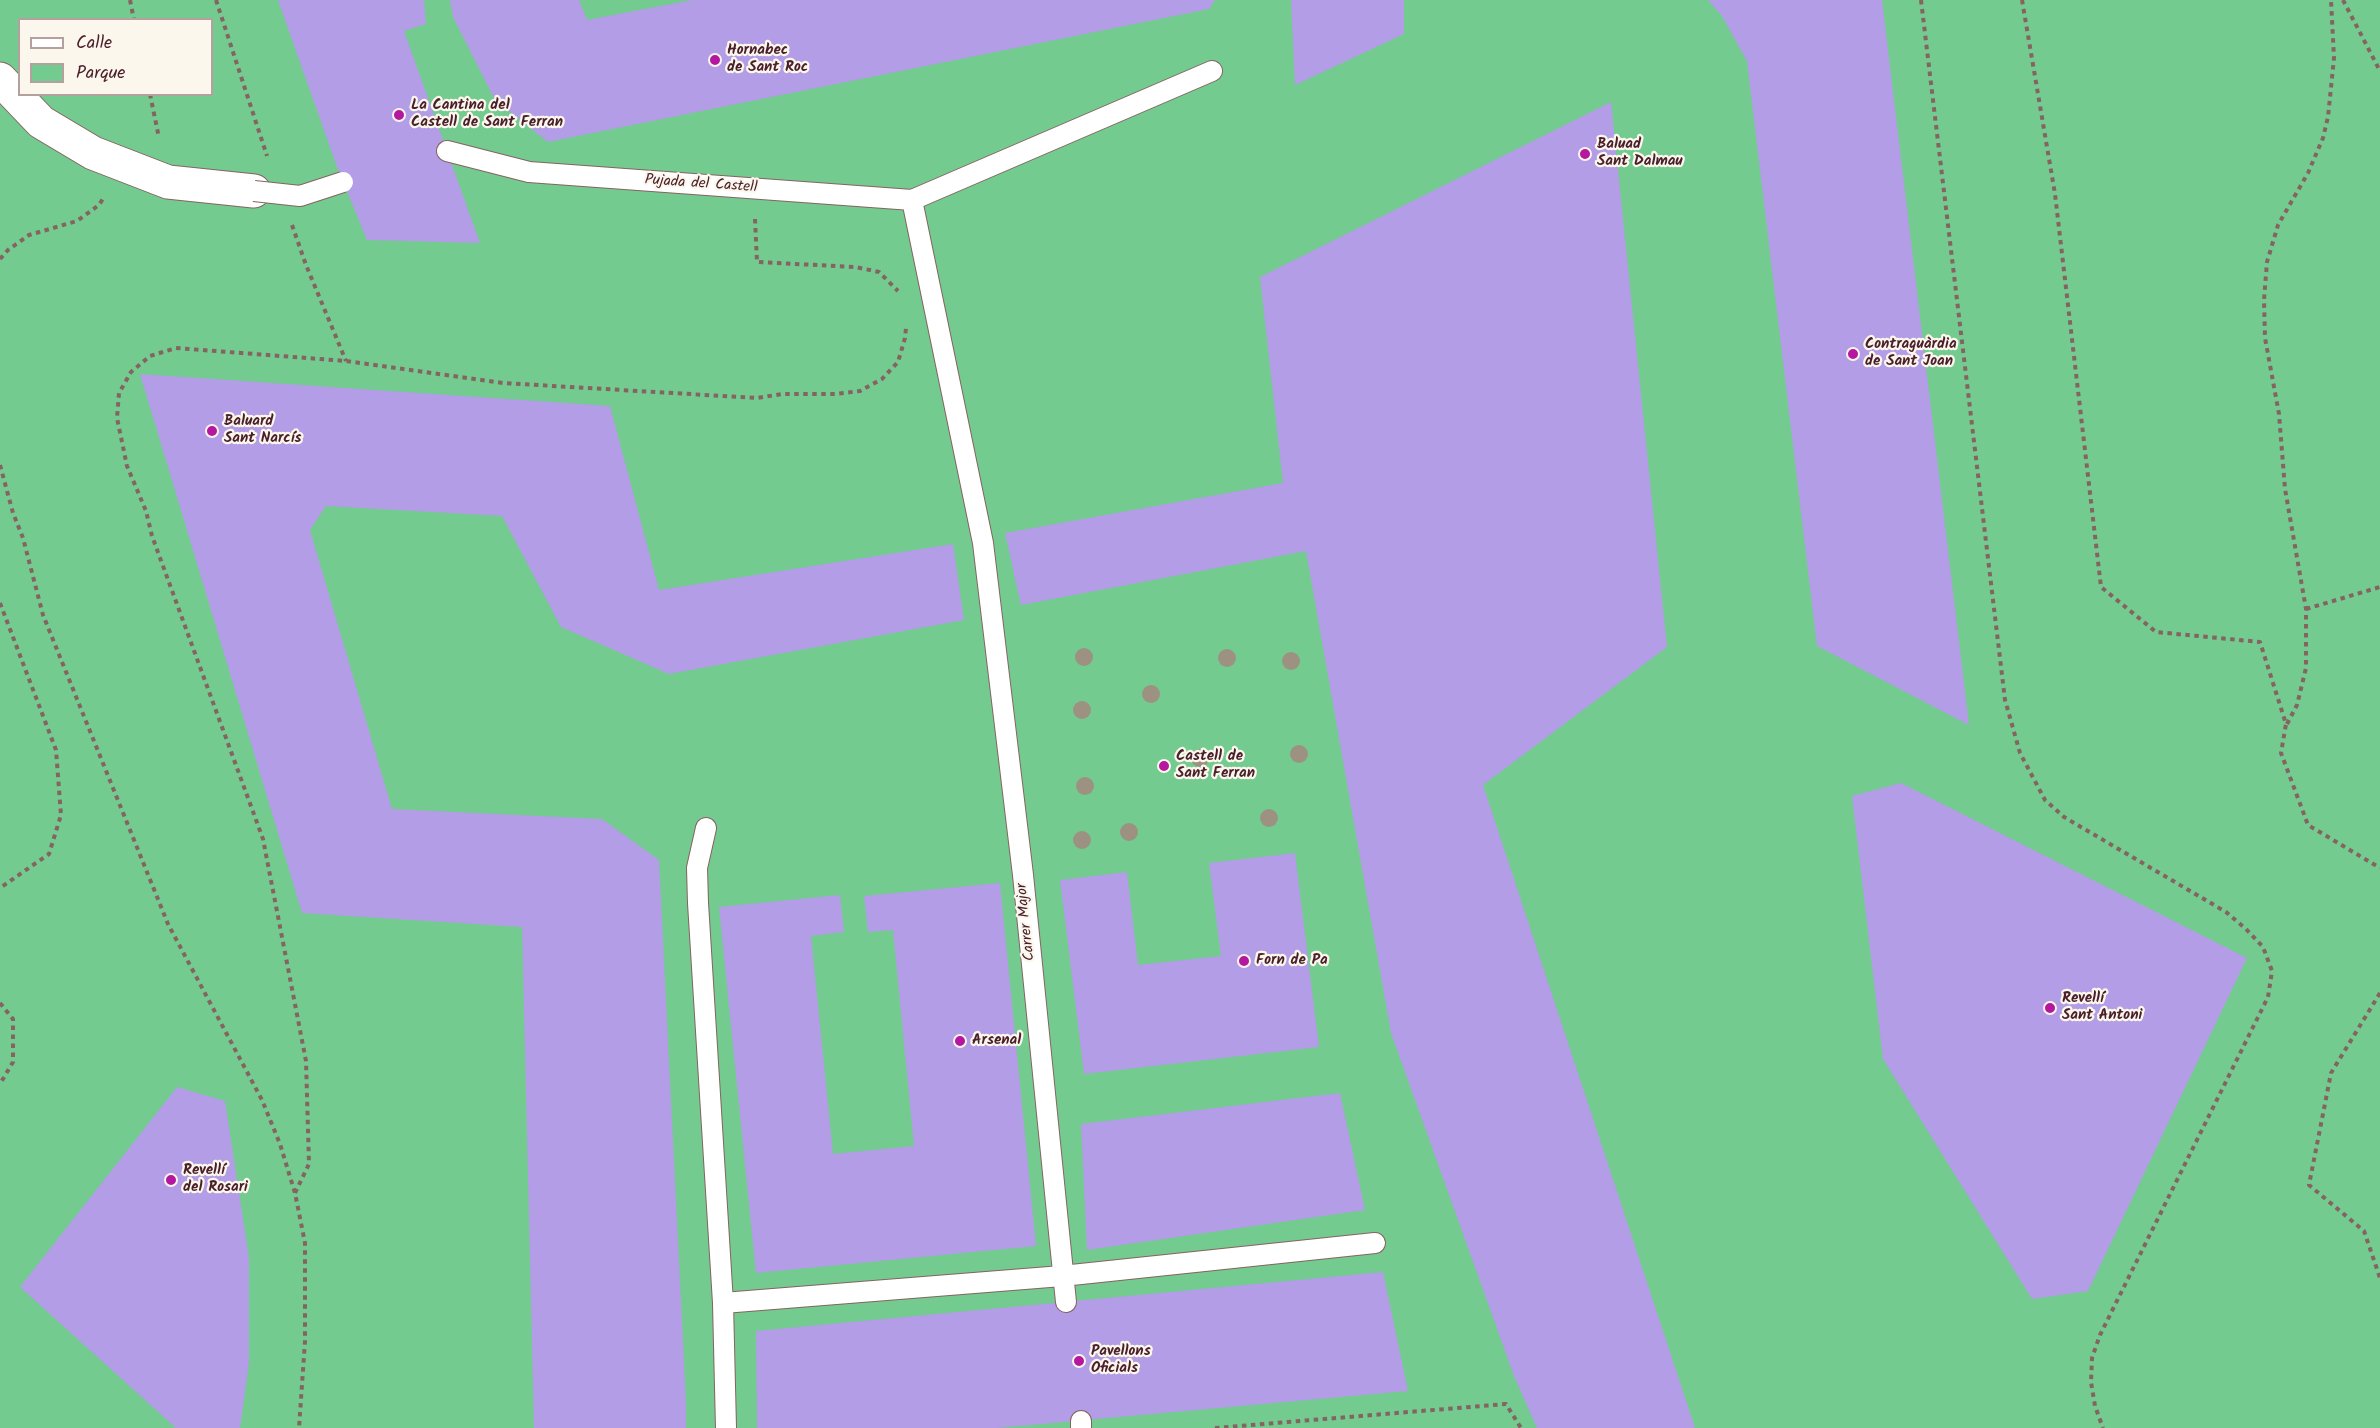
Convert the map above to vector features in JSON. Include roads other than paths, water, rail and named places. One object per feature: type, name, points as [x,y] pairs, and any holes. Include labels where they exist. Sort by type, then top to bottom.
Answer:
[{"type":"street","points":[[0,79],[41,122],[93,153],[168,182],[254,191]]},
{"type":"lane","points":[[912,200],[1212,71]]},
{"type":"lane","name":"Pujada del Castell","points":[[447,151],[529,172],[912,200]]},
{"type":"lane","points":[[254,191],[300,196],[343,182]]},
{"type":"lane","name":"Carrer Major","points":[[912,200],[983,543],[1023,875],[1066,1302]]},
{"type":"lane","points":[[706,828],[697,868],[698,903],[723,1303],[726,1428]]},
{"type":"lane","points":[[723,1303],[1062,1276],[1375,1243]]},
{"type":"place","name":"Hornabec de Sant Roc","points":[[715,60]]},
{"type":"place","name":"La Cantina del Castell de Sant Ferran","points":[[399,115]]},
{"type":"place","name":"Baluad Sant Dalmau","points":[[1585,154]]},
{"type":"place","name":"Contraguàrdia de Sant Joan","points":[[1853,354]]},
{"type":"place","name":"Baluard Sant Narcís","points":[[212,431]]},
{"type":"place","name":"Castell de Sant Ferran","points":[[1164,766]]},
{"type":"place","name":"Forn de Pa","points":[[1244,961]]},
{"type":"place","name":"Revellí Sant Antoni","points":[[2050,1008]]},
{"type":"place","name":"Arsenal","points":[[960,1041]]},
{"type":"place","name":"Revellí del Rosari","points":[[171,1180]]},
{"type":"place","name":"Pavellons Oficials","points":[[1079,1361]]}]
